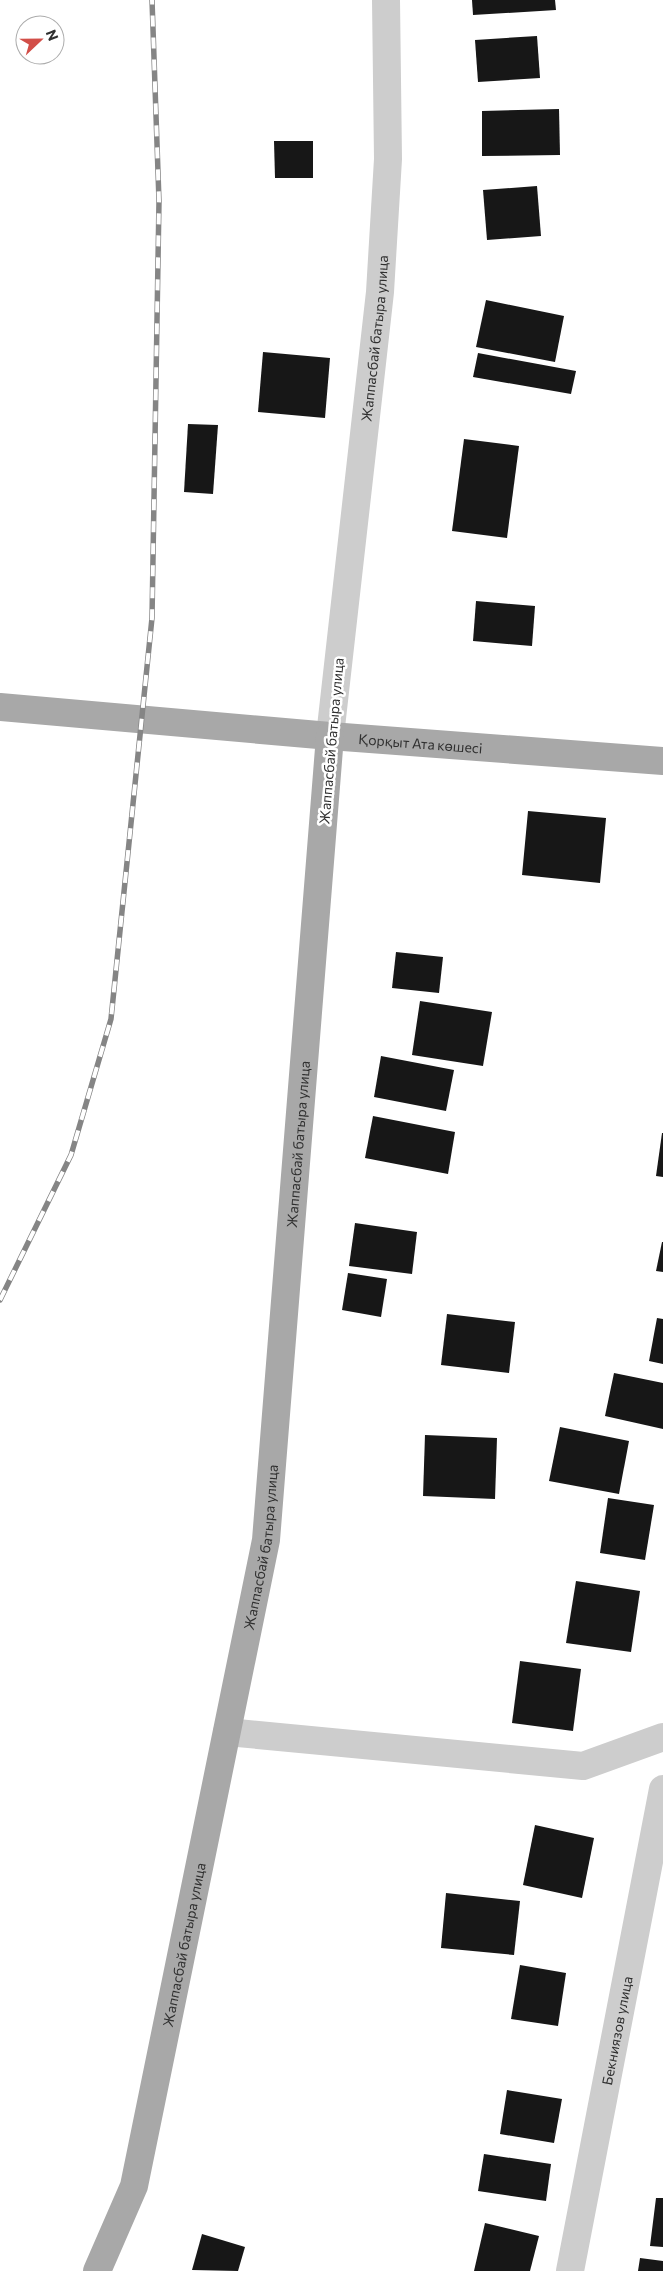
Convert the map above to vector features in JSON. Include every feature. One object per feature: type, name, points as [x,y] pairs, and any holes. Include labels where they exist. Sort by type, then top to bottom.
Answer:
[{"type":"main road","name":"Қорқыт Ата көшесі","points":[[0,707],[330,736],[663,761]]},
{"type":"main road","name":"Жаппасбай батыра улица","points":[[97,2271],[134,2186],[266,1540],[330,736]]},
{"type":"street","name":"Жаппасбай батыра улица","points":[[330,736],[380,292],[388,159],[386,0]]},
{"type":"street","points":[[227,1732],[583,1766],[663,1737]]},
{"type":"street","name":"Бекниязов улица","points":[[570,2271],[663,1789]]},
{"type":"building","points":[[472,0],[555,0],[556,10],[473,15]]},
{"type":"building","points":[[537,36],[540,78],[478,82],[475,40]]},
{"type":"building","points":[[559,109],[560,155],[482,156],[482,111]]},
{"type":"building","points":[[274,141],[313,141],[313,178],[275,178]]},
{"type":"building","points":[[537,186],[541,236],[487,240],[483,190]]},
{"type":"building","points":[[486,300],[564,316],[555,362],[476,347]]},
{"type":"building","points":[[263,352],[330,358],[325,418],[258,412]]},
{"type":"building","points":[[478,353],[576,371],[571,394],[473,377]]},
{"type":"building","points":[[188,424],[218,425],[213,494],[184,492]]},
{"type":"building","points":[[464,439],[519,446],[507,538],[452,531]]},
{"type":"building","points":[[476,601],[535,606],[532,646],[473,641]]},
{"type":"building","points":[[528,811],[606,818],[600,883],[522,875]]},
{"type":"building","points":[[396,952],[443,957],[439,993],[392,988]]},
{"type":"building","points":[[420,1001],[492,1012],[483,1066],[412,1055]]},
{"type":"building","points":[[381,1056],[454,1070],[446,1111],[374,1097]]},
{"type":"building","points":[[373,1116],[455,1132],[448,1174],[365,1158]]},
{"type":"building","points":[[663,1133],[663,1177],[656,1176]]},
{"type":"building","points":[[355,1223],[417,1232],[412,1274],[349,1266]]},
{"type":"building","points":[[663,1242],[663,1272],[656,1271]]},
{"type":"building","points":[[348,1273],[387,1279],[381,1317],[342,1310]]},
{"type":"building","points":[[447,1314],[515,1322],[509,1373],[441,1365]]},
{"type":"building","points":[[657,1318],[663,1319],[663,1364],[649,1361]]},
{"type":"building","points":[[614,1373],[663,1383],[663,1429],[605,1416]]},
{"type":"building","points":[[560,1427],[629,1441],[619,1494],[549,1481]]},
{"type":"building","points":[[425,1435],[497,1438],[495,1499],[423,1496]]},
{"type":"building","points":[[608,1498],[654,1505],[645,1560],[600,1553]]},
{"type":"building","points":[[576,1581],[640,1591],[631,1652],[566,1643]]},
{"type":"building","points":[[520,1661],[581,1669],[573,1731],[512,1723]]},
{"type":"building","points":[[535,1825],[594,1838],[582,1898],[523,1885]]},
{"type":"building","points":[[446,1893],[520,1901],[514,1955],[441,1948]]},
{"type":"building","points":[[520,1965],[566,1973],[558,2026],[511,2019]]},
{"type":"building","points":[[507,2090],[562,2099],[554,2143],[500,2134]]},
{"type":"building","points":[[484,2154],[551,2164],[546,2201],[478,2191]]},
{"type":"building","points":[[656,2198],[663,2198],[663,2247],[650,2246]]},
{"type":"building","points":[[485,2223],[539,2236],[530,2271],[474,2271]]},
{"type":"building","points":[[202,2234],[245,2247],[238,2271],[192,2270]]},
{"type":"building","points":[[640,2258],[663,2261],[663,2271],[638,2271]]},
{"type":"railway","points":[[0,1300],[71,1155],[111,1019],[152,618],[159,201],[152,0]]}]
